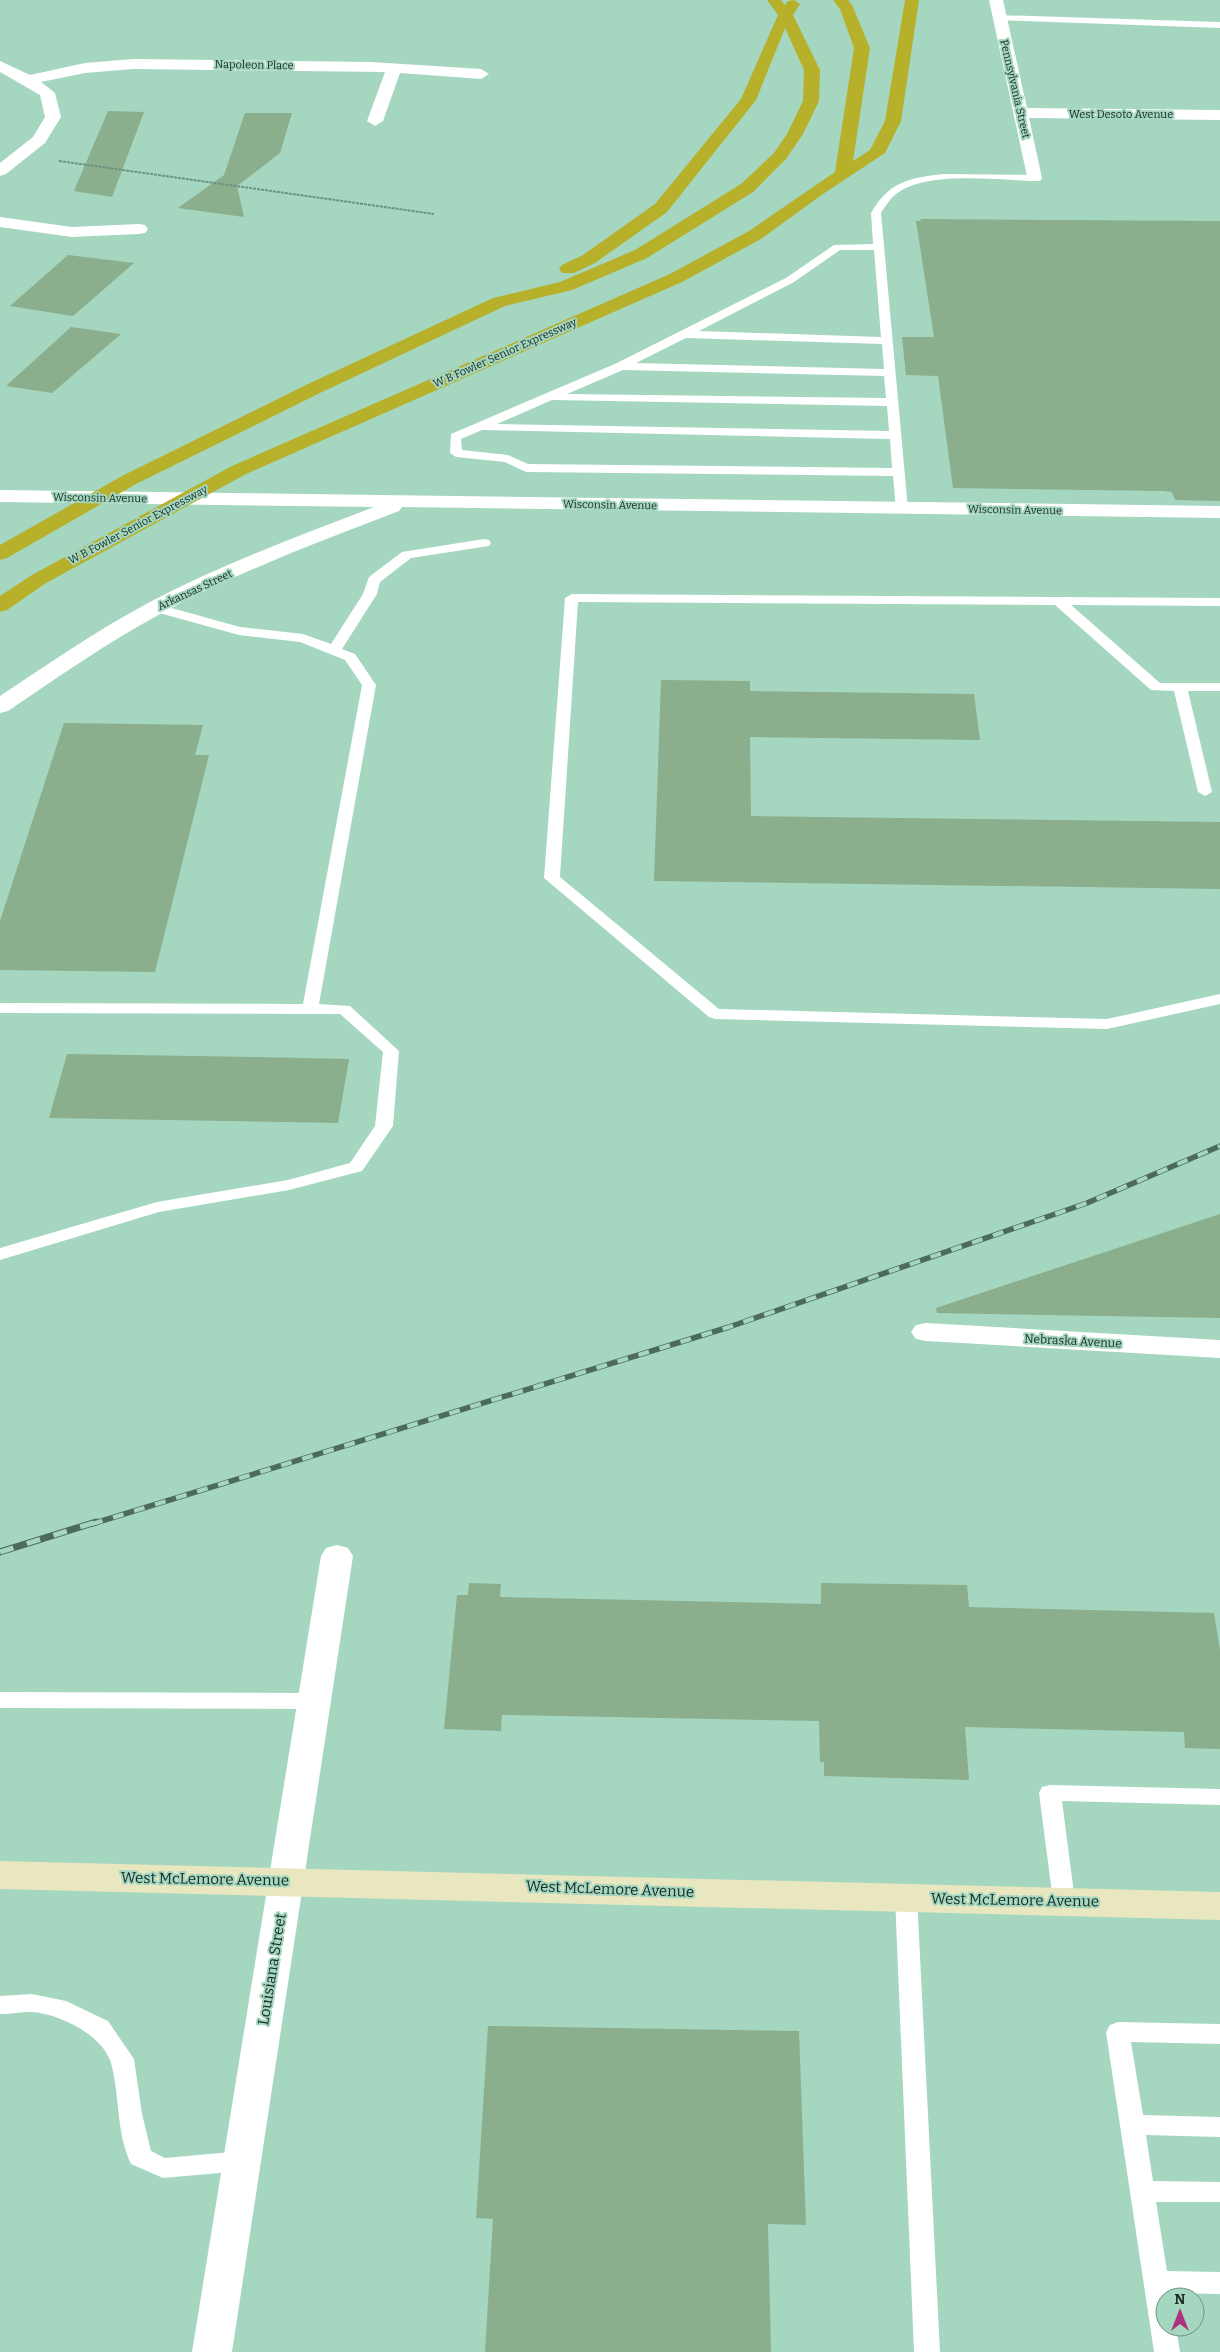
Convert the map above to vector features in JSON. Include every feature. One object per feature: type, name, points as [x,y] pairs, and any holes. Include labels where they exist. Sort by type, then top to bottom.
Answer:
[{"type":"highway","points":[[499,302],[566,286],[641,254],[747,188],[780,156],[795,134],[811,101],[812,70],[789,20],[774,0]]},
{"type":"highway","points":[[0,554],[56,520],[129,480],[315,388],[589,259],[661,208],[748,100],[781,21],[796,0]]},
{"type":"highway","points":[[840,0],[847,8],[862,48],[843,176]]},
{"type":"highway","name":"W B Fowler Senior Expressway","points":[[0,606],[39,579],[239,470],[676,278],[756,235],[817,190],[843,176],[877,153],[893,121],[912,0]]},
{"type":"main road","name":"West McLemore Avenue","points":[[0,1875],[286,1880],[1220,1906]]},
{"type":"street","name":"Pennsylvania Street","points":[[996,0],[998,18],[1021,113],[1034,178]]},
{"type":"street","name":"Napoleon Place","points":[[28,80],[85,68],[133,64],[394,68],[481,74]]},
{"type":"street","points":[[0,66],[28,80],[47,94],[53,117],[39,140],[0,171]]},
{"type":"street","points":[[375,121],[394,68]]},
{"type":"street","name":"West Desoto Avenue","points":[[1021,113],[1220,115]]},
{"type":"street","points":[[0,222],[72,232],[139,229]]},
{"type":"street","name":"Wisconsin Avenue","points":[[0,496],[1220,512]]},
{"type":"street","name":"Arkansas Street","points":[[0,706],[98,641],[177,597],[290,547],[405,502]]},
{"type":"street","name":"Nebraska Avenue","points":[[926,1332],[1220,1349]]},
{"type":"street","name":"Louisiana Street","points":[[212,2352],[337,1556]]},
{"type":"lane","points":[[998,18],[1220,25]]},
{"type":"lane","points":[[902,509],[876,213],[885,198],[897,188],[933,178],[1034,178]]},
{"type":"lane","points":[[879,247],[838,247],[790,280],[621,366],[455,437],[456,453],[508,459],[526,468],[898,472]]},
{"type":"lane","points":[[683,334],[887,341]]},
{"type":"lane","points":[[621,366],[890,373]]},
{"type":"lane","points":[[549,396],[892,402]]},
{"type":"lane","points":[[479,427],[896,435]]},
{"type":"lane","points":[[334,650],[370,594],[374,580],[406,555],[484,543]]},
{"type":"lane","points":[[1220,602],[572,598],[552,878],[715,1014],[1107,1024],[1220,999]]},
{"type":"lane","points":[[1058,601],[1156,687],[1220,687]]},
{"type":"lane","points":[[157,608],[239,631],[303,638],[350,657],[369,685],[310,1009]]},
{"type":"lane","points":[[1180,687],[1205,792]]},
{"type":"lane","points":[[0,1008],[344,1009],[391,1051],[384,1126],[356,1167],[289,1185],[157,1207],[0,1254]]},
{"type":"lane","points":[[0,1700],[314,1700]]},
{"type":"lane","points":[[1064,1901],[1050,1793],[1220,1797]]},
{"type":"lane","points":[[906,1897],[927,2352]]},
{"type":"lane","points":[[0,2005],[32,2003],[58,2008],[100,2028],[122,2059],[130,2114],[140,2157],[163,2168],[242,2160]]},
{"type":"lane","points":[[1167,2352],[1118,2032],[1220,2034]]},
{"type":"lane","points":[[1132,2125],[1220,2127]]},
{"type":"lane","points":[[1141,2191],[1220,2192]]},
{"type":"lane","points":[[1156,2282],[1220,2282]]},
{"type":"path","points":[[19,156],[434,214]]},
{"type":"building","points":[[108,111],[144,112],[112,197],[74,191]]},
{"type":"building","points":[[245,113],[292,113],[280,153],[237,186],[244,217],[178,208],[224,175]]},
{"type":"building","points":[[920,219],[1220,221],[1220,501],[1175,500],[1172,492],[1163,491],[953,488],[938,376],[906,375],[902,337],[934,337],[916,221],[921,221]]},
{"type":"building","points":[[68,255],[134,263],[73,316],[10,306]]},
{"type":"building","points":[[71,327],[121,334],[52,393],[6,386]]},
{"type":"building","points":[[661,680],[750,681],[750,691],[974,694],[980,740],[750,737],[751,816],[1220,822],[1220,889],[654,881]]},
{"type":"building","points":[[64,723],[203,725],[195,755],[209,755],[155,972],[0,970],[0,921]]},
{"type":"building","points":[[67,1054],[349,1059],[338,1123],[49,1118]]},
{"type":"building","points":[[1220,1214],[1220,1318],[937,1313],[936,1308]]},
{"type":"building","points":[[469,1583],[501,1584],[500,1597],[821,1604],[821,1583],[967,1585],[969,1607],[1214,1613],[1220,1650],[1220,1749],[1185,1748],[1184,1732],[965,1727],[969,1780],[824,1776],[824,1762],[820,1762],[819,1721],[502,1715],[501,1731],[444,1729],[457,1595],[468,1595]]},
{"type":"building","points":[[488,2026],[799,2031],[806,2225],[768,2224],[771,2352],[485,2352],[493,2219],[476,2218]]},
{"type":"railway","points":[[92,1524],[729,1327],[1087,1203],[1220,1146]]},
{"type":"railway","points":[[0,1552],[96,1522]]}]
